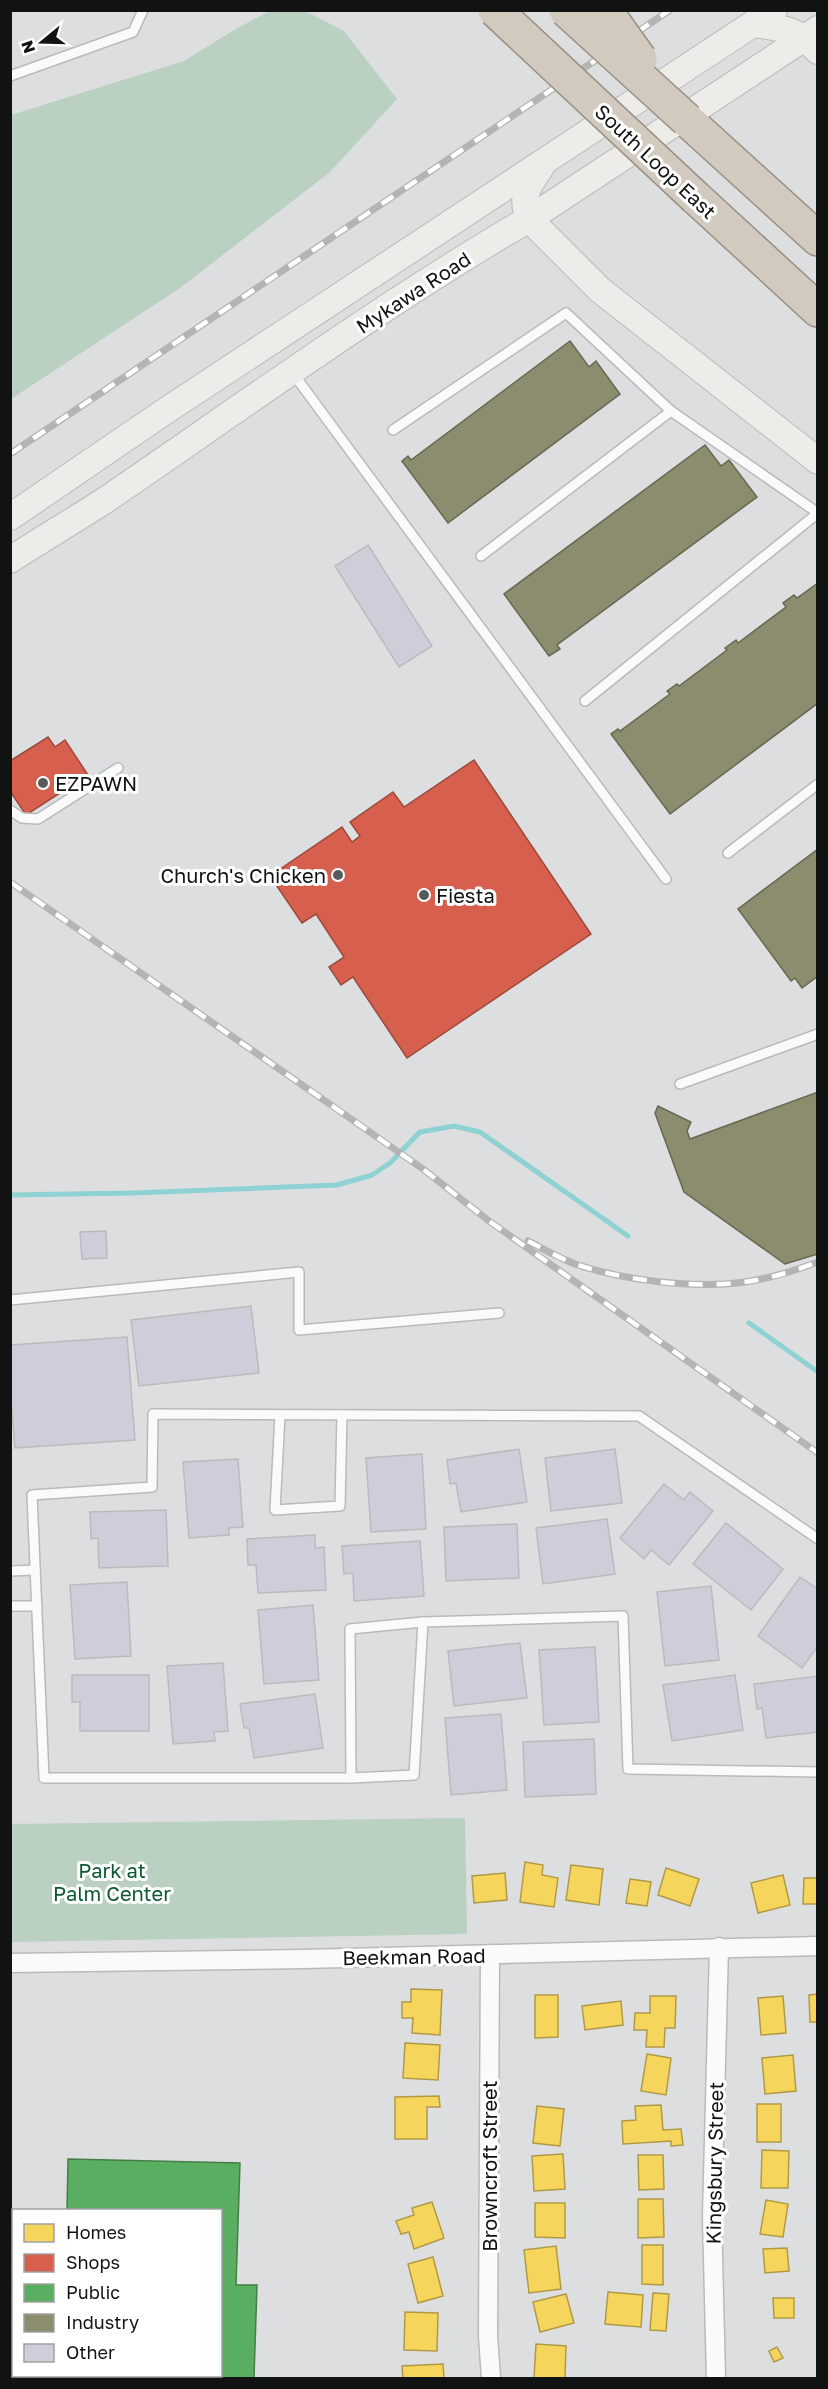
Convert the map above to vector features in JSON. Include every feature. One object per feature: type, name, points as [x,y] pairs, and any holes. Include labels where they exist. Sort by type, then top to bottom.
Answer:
[{"type":"highway","name":"South Loop East","points":[[480,10],[504,20],[818,310]]},
{"type":"highway","points":[[566,10],[818,239]]},
{"type":"highway","points":[[605,10],[687,120]]},
{"type":"main road","points":[[764,17],[784,28],[813,39]]},
{"type":"main road","name":"Mykawa Road","points":[[10,517],[167,410],[544,164],[764,17]]},
{"type":"main road","name":"Mykawa Road","points":[[10,560],[105,500],[292,371],[492,241],[813,39]]},
{"type":"main road","points":[[544,164],[528,187],[524,205],[529,219],[600,290],[818,461]]},
{"type":"main road","points":[[167,410],[188,443]]},
{"type":"main road","points":[[82,467],[105,500]]},
{"type":"street","name":"Beekman Road","points":[[10,1963],[818,1946]]},
{"type":"street","name":"Kingsbury Street","points":[[716,2379],[712,2216],[719,1947]]},
{"type":"street","name":"Browncroft Street","points":[[490,1954],[488,2336],[491,2379]]},
{"type":"lane","points":[[10,76],[133,32],[143,10]]},
{"type":"lane","points":[[393,430],[566,313],[671,411],[818,513],[585,701]]},
{"type":"lane","points":[[292,371],[666,879]]},
{"type":"lane","points":[[481,556],[671,411]]},
{"type":"lane","points":[[10,810],[22,818],[38,819],[118,768]]},
{"type":"lane","points":[[728,854],[818,784]]},
{"type":"lane","points":[[680,1084],[818,1034]]},
{"type":"lane","points":[[10,1300],[299,1272],[298,1330],[500,1313]]},
{"type":"lane","points":[[423,1622],[414,1775],[351,1778],[44,1778],[32,1495],[152,1487],[153,1414],[639,1416],[818,1539]]},
{"type":"lane","points":[[280,1415],[275,1510],[340,1506],[342,1415]]},
{"type":"lane","points":[[10,1571],[36,1570]]},
{"type":"lane","points":[[10,1606],[37,1606]]},
{"type":"lane","points":[[351,1778],[350,1629],[423,1622],[623,1616],[628,1769],[818,1772]]},
{"type":"green space","points":[[305,11],[344,31],[397,99],[330,172],[180,288],[11,399],[11,115],[184,61],[268,12]]},
{"type":"green space","name":"Park at Palm Center","points":[[465,1818],[467,1934],[11,1942],[11,1824]]},
{"type":"building: Homes","points":[[525,1862],[543,1865],[542,1875],[558,1878],[554,1907],[520,1902]]},
{"type":"building: Homes","points":[[571,1865],[603,1869],[599,1905],[566,1900]]},
{"type":"building: Homes","points":[[666,1868],[699,1879],[690,1906],[658,1895]]},
{"type":"building: Homes","points":[[505,1873],[507,1900],[474,1903],[472,1876]]},
{"type":"building: Homes","points":[[783,1875],[790,1905],[758,1913],[751,1883]]},
{"type":"building: Homes","points":[[804,1878],[818,1878],[818,1904],[803,1904]]},
{"type":"building: Homes","points":[[630,1879],[651,1882],[647,1906],[626,1903]]},
{"type":"building: Homes","points":[[411,1989],[442,1990],[440,2035],[412,2033],[413,2018],[402,2018],[402,2002],[411,2002]]},
{"type":"building: Homes","points":[[818,1994],[818,2022],[810,2022],[809,1995]]},
{"type":"building: Homes","points":[[535,1995],[558,1995],[558,2037],[535,2038]]},
{"type":"building: Homes","points":[[650,1996],[676,1996],[675,2028],[665,2028],[664,2047],[646,2047],[647,2030],[634,2030],[635,2013],[650,2013]]},
{"type":"building: Homes","points":[[783,1996],[786,2033],[761,2035],[758,1998]]},
{"type":"building: Homes","points":[[621,2001],[623,2025],[585,2030],[582,2006]]},
{"type":"building: Homes","points":[[405,2043],[440,2045],[438,2080],[403,2078]]},
{"type":"building: Homes","points":[[647,2054],[671,2058],[666,2095],[641,2091]]},
{"type":"building: Homes","points":[[793,2055],[796,2091],[765,2094],[762,2058]]},
{"type":"building: Homes","points":[[439,2096],[440,2107],[427,2107],[427,2139],[395,2139],[395,2097]]},
{"type":"building: Homes","points":[[757,2104],[781,2104],[781,2142],[757,2142]]},
{"type":"building: Homes","points":[[661,2105],[663,2130],[681,2129],[683,2145],[671,2146],[671,2141],[623,2144],[622,2121],[636,2120],[635,2106]]},
{"type":"building: Homes","points":[[537,2106],[564,2109],[560,2146],[533,2143]]},
{"type":"building: Homes","points":[[762,2150],[789,2151],[788,2188],[761,2188]]},
{"type":"building: Homes","points":[[563,2154],[565,2189],[534,2191],[532,2156]]},
{"type":"building: Homes","points":[[638,2155],[663,2155],[664,2189],[639,2190]]},
{"type":"building: Homes","points":[[638,2199],[663,2199],[664,2237],[638,2238]]},
{"type":"building: Homes","points":[[766,2200],[788,2204],[783,2237],[760,2234]]},
{"type":"building: Homes","points":[[432,2202],[444,2238],[414,2249],[409,2232],[401,2234],[396,2221],[414,2215],[412,2208]]},
{"type":"building: Homes","points":[[535,2203],[565,2203],[565,2238],[535,2237]]},
{"type":"building: Homes","points":[[642,2245],[663,2245],[663,2285],[642,2284]]},
{"type":"building: Homes","points":[[556,2246],[561,2289],[529,2293],[524,2250]]},
{"type":"building: Homes","points":[[787,2248],[789,2271],[765,2273],[763,2249]]},
{"type":"building: Homes","points":[[433,2257],[443,2296],[418,2303],[408,2264]]},
{"type":"building: Homes","points":[[608,2292],[643,2295],[641,2327],[605,2324]]},
{"type":"building: Homes","points":[[653,2293],[669,2294],[666,2331],[650,2330]]},
{"type":"building: Homes","points":[[566,2294],[574,2323],[540,2332],[533,2302]]},
{"type":"building: Homes","points":[[773,2298],[794,2298],[794,2318],[774,2318]]},
{"type":"building: Homes","points":[[405,2312],[438,2313],[437,2351],[404,2350]]},
{"type":"building: Homes","points":[[536,2344],[566,2346],[565,2378],[534,2378]]},
{"type":"building: Homes","points":[[777,2347],[783,2358],[774,2362],[769,2351]]},
{"type":"building: Homes","points":[[443,2364],[444,2378],[403,2378],[402,2366]]},
{"type":"building: Shops","name":"EZPAWN","points":[[48,737],[55,747],[65,740],[88,775],[26,815],[10,791],[10,761]]},
{"type":"building: Shops","name":"Fiesta","points":[[474,760],[591,934],[407,1058],[353,977],[341,985],[329,967],[344,957],[316,914],[302,923],[270,876],[342,827],[352,842],[360,836],[350,822],[393,792],[404,807]]},
{"type":"building: Public","points":[[68,2159],[240,2163],[236,2285],[257,2285],[254,2378],[143,2378],[222,2377],[222,2209],[67,2209]]},
{"type":"building: Industry","points":[[570,341],[589,367],[596,361],[620,394],[448,523],[402,461],[408,456],[411,460]]},
{"type":"building: Industry","points":[[705,445],[721,466],[729,460],[757,497],[557,645],[560,649],[549,656],[504,594]]},
{"type":"building: Industry","points":[[818,583],[818,703],[670,814],[611,734],[618,729],[620,731],[670,694],[667,691],[677,684],[679,686],[727,650],[725,648],[736,640],[738,643],[786,607],[783,603],[794,595],[797,598]]},
{"type":"building: Industry","points":[[818,849],[818,976],[802,988],[795,978],[791,981],[738,909]]},
{"type":"building: Industry","points":[[818,1092],[818,1254],[785,1264],[684,1192],[655,1113],[658,1106],[691,1122],[687,1131],[690,1139]]},
{"type":"building: Other","points":[[368,545],[432,646],[399,667],[335,566]]},
{"type":"building: Other","points":[[106,1231],[107,1258],[82,1259],[80,1232]]},
{"type":"building: Other","points":[[251,1306],[259,1373],[139,1386],[131,1320]]},
{"type":"building: Other","points":[[127,1337],[135,1440],[15,1448],[10,1388],[10,1345]]},
{"type":"building: Other","points":[[519,1449],[527,1502],[461,1512],[456,1483],[450,1484],[447,1460]]},
{"type":"building: Other","points":[[615,1449],[622,1503],[551,1511],[545,1458]]},
{"type":"building: Other","points":[[422,1454],[426,1529],[371,1532],[366,1458]]},
{"type":"building: Other","points":[[238,1459],[243,1527],[229,1528],[229,1535],[189,1538],[183,1462]]},
{"type":"building: Other","points":[[664,1484],[684,1500],[690,1492],[713,1511],[669,1565],[651,1550],[644,1559],[620,1538]]},
{"type":"building: Other","points":[[166,1510],[168,1566],[99,1568],[98,1538],[91,1539],[90,1512]]},
{"type":"building: Other","points":[[607,1519],[615,1574],[543,1584],[536,1528]]},
{"type":"building: Other","points":[[726,1523],[783,1569],[751,1610],[693,1564]]},
{"type":"building: Other","points":[[517,1524],[519,1578],[446,1581],[444,1527]]},
{"type":"building: Other","points":[[315,1535],[315,1548],[324,1547],[326,1590],[258,1593],[256,1565],[248,1565],[247,1539]]},
{"type":"building: Other","points":[[420,1541],[424,1596],[354,1601],[353,1573],[344,1574],[342,1546]]},
{"type":"building: Other","points":[[800,1577],[818,1589],[818,1646],[802,1668],[758,1636]]},
{"type":"building: Other","points":[[127,1582],[131,1656],[75,1659],[70,1585]]},
{"type":"building: Other","points":[[711,1586],[719,1660],[665,1666],[657,1592]]},
{"type":"building: Other","points":[[313,1605],[319,1680],[264,1684],[258,1610]]},
{"type":"building: Other","points":[[520,1643],[527,1698],[454,1706],[448,1651]]},
{"type":"building: Other","points":[[595,1647],[599,1722],[544,1725],[539,1650]]},
{"type":"building: Other","points":[[223,1663],[228,1731],[214,1732],[215,1741],[173,1744],[167,1666]]},
{"type":"building: Other","points":[[72,1675],[149,1675],[149,1731],[80,1731],[80,1702],[72,1702]]},
{"type":"building: Other","points":[[735,1675],[743,1730],[672,1741],[663,1685]]},
{"type":"building: Other","points":[[818,1676],[818,1732],[766,1738],[762,1708],[757,1709],[754,1684]]},
{"type":"building: Other","points":[[315,1694],[323,1748],[254,1758],[249,1728],[244,1728],[240,1704]]},
{"type":"building: Other","points":[[501,1714],[507,1790],[451,1795],[445,1718]]},
{"type":"building: Other","points":[[594,1739],[596,1794],[525,1797],[523,1742]]},
{"type":"building: Other","points":[[77,2377],[130,2377],[130,2378]]},
{"type":"waterway","points":[[10,1195],[337,1185],[372,1175],[390,1163],[420,1132],[454,1126],[480,1132],[628,1236]]},
{"type":"waterway","points":[[749,1323],[818,1372]]},
{"type":"railway","points":[[10,454],[670,10]]},
{"type":"railway","points":[[10,882],[423,1169],[489,1221],[818,1453]]},
{"type":"railway","points":[[528,1241],[578,1265],[657,1282],[698,1284],[747,1282],[818,1262]]},
{"type":"place","name":"EZPAWN","points":[[43,783]]},
{"type":"place","name":"Church's Chicken","points":[[338,875]]},
{"type":"place","name":"Fiesta","points":[[424,895]]}]
